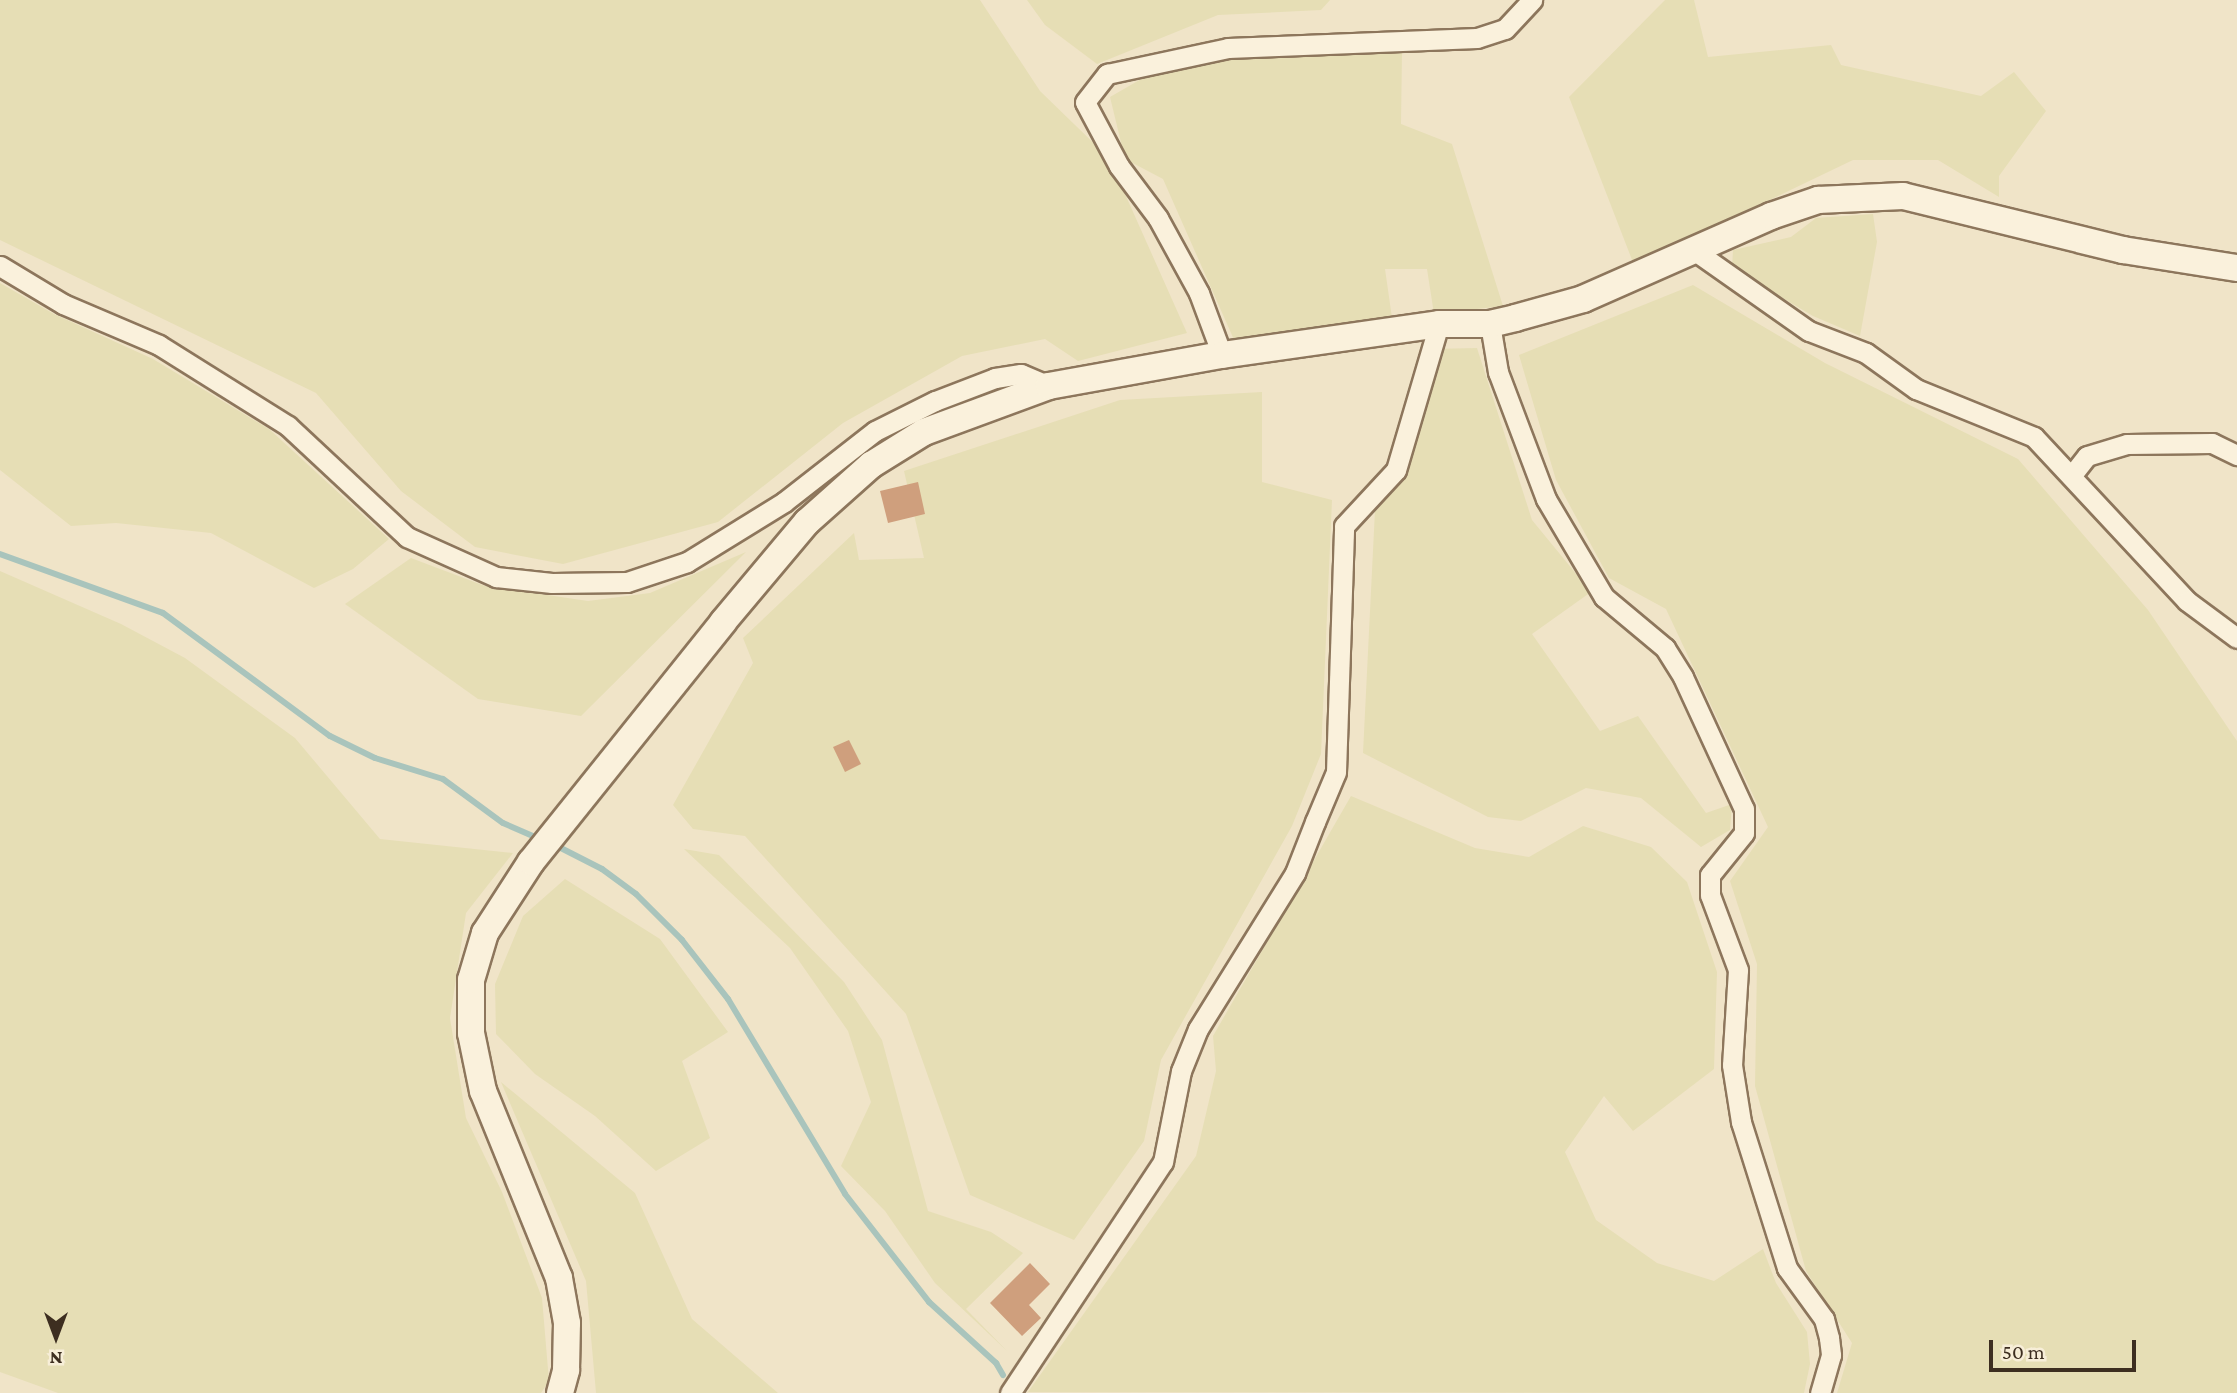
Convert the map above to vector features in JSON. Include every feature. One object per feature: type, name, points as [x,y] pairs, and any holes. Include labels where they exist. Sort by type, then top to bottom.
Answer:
[{"type":"street","points":[[1222,355],[1199,293],[1158,218],[1119,166],[1085,102],[1107,74],[1228,48],[1477,38],[1505,29],[1532,0]]},
{"type":"street","points":[[560,1393],[566,1370],[567,1323],[559,1278],[483,1091],[471,1032],[471,980],[485,933],[531,862],[723,622],[834,493],[924,432],[1049,386],[1222,355],[1439,324],[1490,324],[1583,299],[1818,200],[1903,196],[2123,250],[2237,268]]},
{"type":"street","points":[[1695,251],[1809,331],[1866,353],[1916,389],[2034,437],[2186,601],[2237,638]]},
{"type":"street","points":[[0,266],[63,304],[159,345],[288,426],[407,537],[496,577],[552,583],[627,582],[687,562],[784,502],[875,431],[935,401],[995,378],[1021,374],[1049,386]]},
{"type":"street","points":[[1010,1393],[1163,1162],[1181,1071],[1198,1029],[1295,873],[1336,772],[1345,526],[1396,470],[1439,324]]},
{"type":"street","points":[[1490,324],[1499,372],[1546,499],[1604,597],[1665,648],[1683,677],[1744,809],[1744,834],[1710,875],[1710,895],[1738,970],[1732,1065],[1741,1122],[1787,1268],[1824,1320],[1829,1338],[1831,1355],[1820,1393]]},
{"type":"street","points":[[2072,475],[2087,456],[2127,444],[2212,443],[2237,455]]},
{"type":"shaded area","points":[[0,0],[980,0],[1040,91],[1109,158],[1187,333],[1078,361],[1045,339],[962,356],[843,423],[718,522],[563,564],[475,547],[401,491],[316,393],[0,240]]},
{"type":"shaded area","points":[[1027,0],[1330,0],[1321,10],[1218,15],[1097,64],[1045,25]]},
{"type":"shaded area","points":[[1665,0],[1694,0],[1708,57],[1831,45],[1841,65],[1981,96],[2014,72],[2046,111],[1999,176],[1999,197],[1938,160],[1853,160],[1634,265],[1569,97]]},
{"type":"shaded area","points":[[1402,52],[1401,124],[1452,144],[1503,306],[1434,314],[1427,269],[1385,269],[1392,318],[1235,342],[1163,179],[1125,159],[1110,97],[1162,67],[1270,55]]},
{"type":"shaded area","points":[[1873,214],[1877,242],[1860,336],[1813,316],[1732,268],[1733,250],[1791,237],[1816,218]]},
{"type":"shaded area","points":[[0,283],[54,314],[153,359],[269,429],[389,539],[353,569],[314,588],[211,533],[116,523],[71,526],[0,470]]},
{"type":"shaded area","points":[[1693,285],[1825,363],[2018,459],[2148,610],[2237,741],[2237,1393],[1837,1393],[1852,1343],[1806,1271],[1755,1086],[1757,964],[1730,881],[1768,827],[1666,609],[1609,578],[1556,480],[1519,355]]},
{"type":"shaded area","points":[[1477,348],[1532,520],[1591,592],[1532,634],[1600,731],[1638,716],[1706,813],[1732,804],[1730,830],[1701,847],[1641,798],[1586,788],[1521,821],[1488,817],[1363,753],[1375,510],[1407,464],[1432,349]]},
{"type":"shaded area","points":[[1262,392],[1262,482],[1332,500],[1321,754],[1292,826],[1161,1060],[1144,1141],[1074,1240],[970,1195],[906,1014],[745,836],[693,829],[673,805],[753,663],[743,638],[854,533],[859,560],[924,558],[904,471],[1120,400]]},
{"type":"shaded area","points":[[746,552],[581,716],[478,699],[345,604],[411,558],[485,586],[588,601],[650,593]]},
{"type":"shaded area","points":[[0,571],[121,624],[185,658],[295,738],[380,839],[513,853],[466,913],[450,1018],[466,1118],[502,1192],[542,1298],[549,1381],[541,1393],[58,1393],[0,1372]]},
{"type":"shaded area","points":[[1351,796],[1475,848],[1529,857],[1583,826],[1651,847],[1687,882],[1717,972],[1714,1069],[1633,1131],[1604,1096],[1565,1152],[1596,1220],[1657,1263],[1714,1281],[1763,1249],[1776,1283],[1807,1332],[1810,1364],[1804,1393],[1028,1392],[1196,1156],[1216,1071],[1213,1036]]},
{"type":"shaded area","points":[[684,849],[719,855],[844,982],[882,1040],[928,1211],[991,1232],[1023,1253],[966,1309],[1007,1351],[935,1283],[885,1211],[841,1166],[871,1102],[848,1031],[790,948]]},
{"type":"shaded area","points":[[565,879],[660,939],[728,1032],[682,1061],[710,1138],[656,1171],[595,1116],[535,1074],[496,1034],[495,984],[523,916]]},
{"type":"shaded area","points":[[501,1082],[635,1193],[692,1319],[778,1393],[596,1393],[586,1281]]},
{"type":"building","points":[[918,482],[925,514],[888,523],[880,491]]},
{"type":"building","points":[[849,740],[861,764],[845,772],[833,747]]},
{"type":"building","points":[[1030,1263],[1050,1284],[1029,1305],[1041,1318],[1022,1336],[990,1303]]},
{"type":"waterway","points":[[0,554],[163,613],[330,736],[375,758],[443,779],[503,823],[540,839]]},
{"type":"waterway","points":[[553,844],[602,869],[636,894],[682,940],[728,999],[845,1194],[929,1302],[996,1363],[1003,1375]]}]
